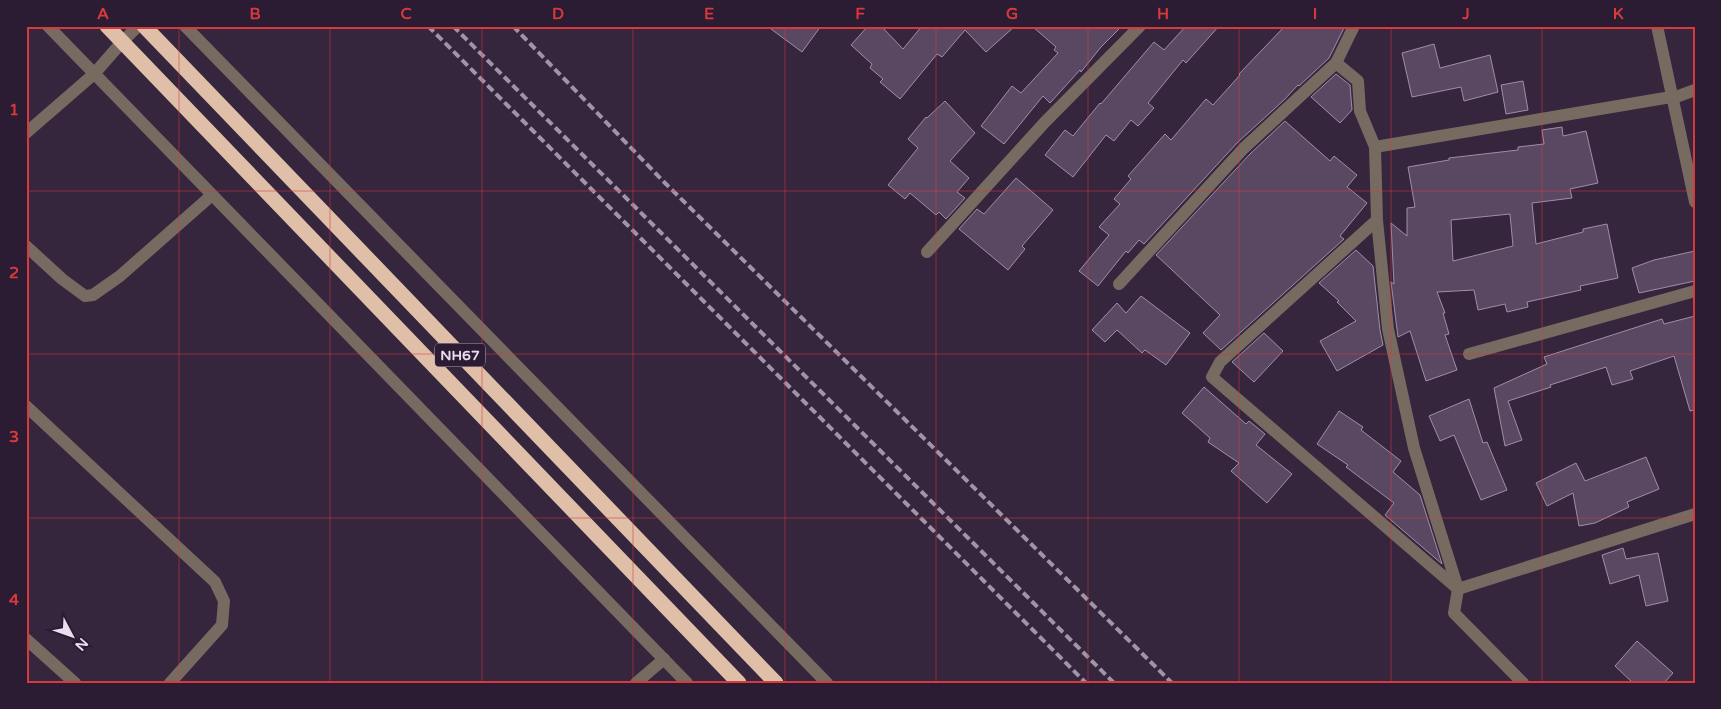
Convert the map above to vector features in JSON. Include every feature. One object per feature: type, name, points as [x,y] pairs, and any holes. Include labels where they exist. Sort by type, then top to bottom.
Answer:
[{"type":"highway","name":"NH67","points":[[106,26],[739,683]]},
{"type":"highway","name":"NH67","points":[[144,26],[776,683]]},
{"type":"street","points":[[48,26],[687,683]]},
{"type":"street","points":[[26,133],[94,74],[138,26]]},
{"type":"street","points":[[185,26],[827,683]]},
{"type":"street","points":[[927,252],[1045,122],[1140,26]]},
{"type":"street","points":[[1119,284],[1244,148],[1336,63],[1354,26]]},
{"type":"street","points":[[1657,26],[1695,202]]},
{"type":"street","points":[[1336,63],[1358,82],[1360,111],[1374,147],[1377,220],[1388,329],[1414,448],[1458,589],[1454,614],[1523,683]]},
{"type":"street","points":[[1374,147],[1671,96],[1672,98],[1695,90]]},
{"type":"street","points":[[26,246],[62,279],[85,296],[93,295],[120,276],[212,195]]},
{"type":"street","points":[[1377,220],[1220,362],[1212,377],[1458,589]]},
{"type":"street","points":[[1469,354],[1695,291]]},
{"type":"street","points":[[26,406],[215,582],[224,601],[222,625],[170,683]]},
{"type":"street","points":[[1458,589],[1695,514]]},
{"type":"street","points":[[26,639],[75,683]]},
{"type":"street","points":[[636,683],[664,659]]},
{"type":"building","points":[[767,26],[821,26],[802,52]]},
{"type":"building","points":[[868,26],[881,26],[903,49],[922,26],[1015,26],[986,52],[965,30],[942,57],[937,54],[900,99],[880,82],[883,79],[870,68],[872,64],[851,45]]},
{"type":"building","points":[[1032,26],[1122,26],[1050,103],[1043,96],[1004,144],[981,126],[1012,86],[1021,93],[1058,53],[1054,50],[1056,47]]},
{"type":"building","points":[[1186,26],[1219,26],[1186,63],[1183,60],[1148,103],[1154,108],[1138,126],[1131,120],[1114,141],[1106,135],[1073,177],[1045,155],[1065,130],[1073,136],[1154,42],[1164,50]]},
{"type":"building","points":[[1285,26],[1345,26],[1329,58],[1238,142],[1144,244],[1139,240],[1128,253],[1126,251],[1098,286],[1079,271],[1109,235],[1099,227],[1120,204],[1114,199],[1131,179],[1128,176],[1165,134],[1171,140],[1206,99],[1213,105],[1239,74]]},
{"type":"building","points":[[1434,44],[1440,68],[1490,55],[1498,92],[1464,101],[1461,87],[1412,97],[1402,53]]},
{"type":"building","points":[[1336,74],[1350,85],[1352,110],[1340,123],[1311,97]]},
{"type":"building","points":[[1523,81],[1528,110],[1506,114],[1501,85]]},
{"type":"building","points":[[945,101],[975,133],[950,161],[969,178],[957,192],[965,198],[946,219],[939,212],[936,215],[910,193],[905,199],[888,185],[918,148],[908,139],[926,117]]},
{"type":"building","points":[[1285,121],[1330,161],[1334,156],[1357,175],[1347,187],[1367,203],[1340,236],[1344,239],[1221,350],[1203,333],[1220,315],[1156,255],[1250,154]]},
{"type":"building","points":[[1562,127],[1563,136],[1586,131],[1598,183],[1570,189],[1572,198],[1532,203],[1536,244],[1583,232],[1583,229],[1607,224],[1618,278],[1580,286],[1581,290],[1527,302],[1528,307],[1507,312],[1505,304],[1478,310],[1474,290],[1437,292],[1445,313],[1443,313],[1449,334],[1445,335],[1457,370],[1426,381],[1410,331],[1398,337],[1391,282],[1394,284],[1391,223],[1407,236],[1407,208],[1415,207],[1408,167],[1449,160],[1449,158],[1518,150],[1518,147],[1544,144],[1542,130]],"holes":[[[1510,214],[1513,246],[1453,261],[1451,220]]]},
{"type":"building","points":[[1016,178],[1053,210],[1022,246],[1025,249],[1008,270],[959,229],[977,209],[984,214]]},
{"type":"building","points":[[1356,250],[1373,266],[1383,345],[1337,371],[1320,341],[1356,321],[1337,302],[1339,301],[1319,283]]},
{"type":"building","points":[[1695,251],[1695,281],[1639,293],[1632,268],[1654,260]]},
{"type":"building","points":[[1141,296],[1190,333],[1166,365],[1145,350],[1142,353],[1117,330],[1105,342],[1092,330],[1117,303],[1126,313]]},
{"type":"building","points":[[1695,316],[1695,410],[1690,411],[1674,356],[1630,371],[1633,379],[1612,385],[1606,367],[1508,401],[1522,440],[1505,446],[1494,388],[1547,364],[1544,357],[1662,319],[1664,324]]},
{"type":"building","points":[[1264,333],[1283,351],[1254,382],[1232,362]]},
{"type":"building","points":[[1204,387],[1246,424],[1249,421],[1265,434],[1256,445],[1292,474],[1267,503],[1231,471],[1239,463],[1208,442],[1210,438],[1182,413]]},
{"type":"building","points":[[1469,399],[1483,443],[1487,442],[1507,490],[1481,500],[1454,435],[1440,441],[1429,416]]},
{"type":"building","points":[[1339,411],[1363,427],[1361,430],[1401,461],[1393,472],[1420,495],[1442,564],[1385,515],[1394,503],[1346,467],[1348,465],[1317,444]]},
{"type":"building","points":[[1646,457],[1659,489],[1627,502],[1629,507],[1595,523],[1579,526],[1573,493],[1547,506],[1536,483],[1576,463],[1585,481]]},
{"type":"building","points":[[1623,548],[1626,559],[1658,553],[1668,601],[1646,606],[1639,575],[1610,584],[1602,555]]},
{"type":"building","points":[[1637,641],[1673,673],[1664,683],[1633,683],[1615,666]]},
{"type":"railway","points":[[428,26],[1086,683]]},
{"type":"railway","points":[[453,26],[1114,683]]},
{"type":"railway","points":[[513,26],[664,182],[1172,683]]}]
